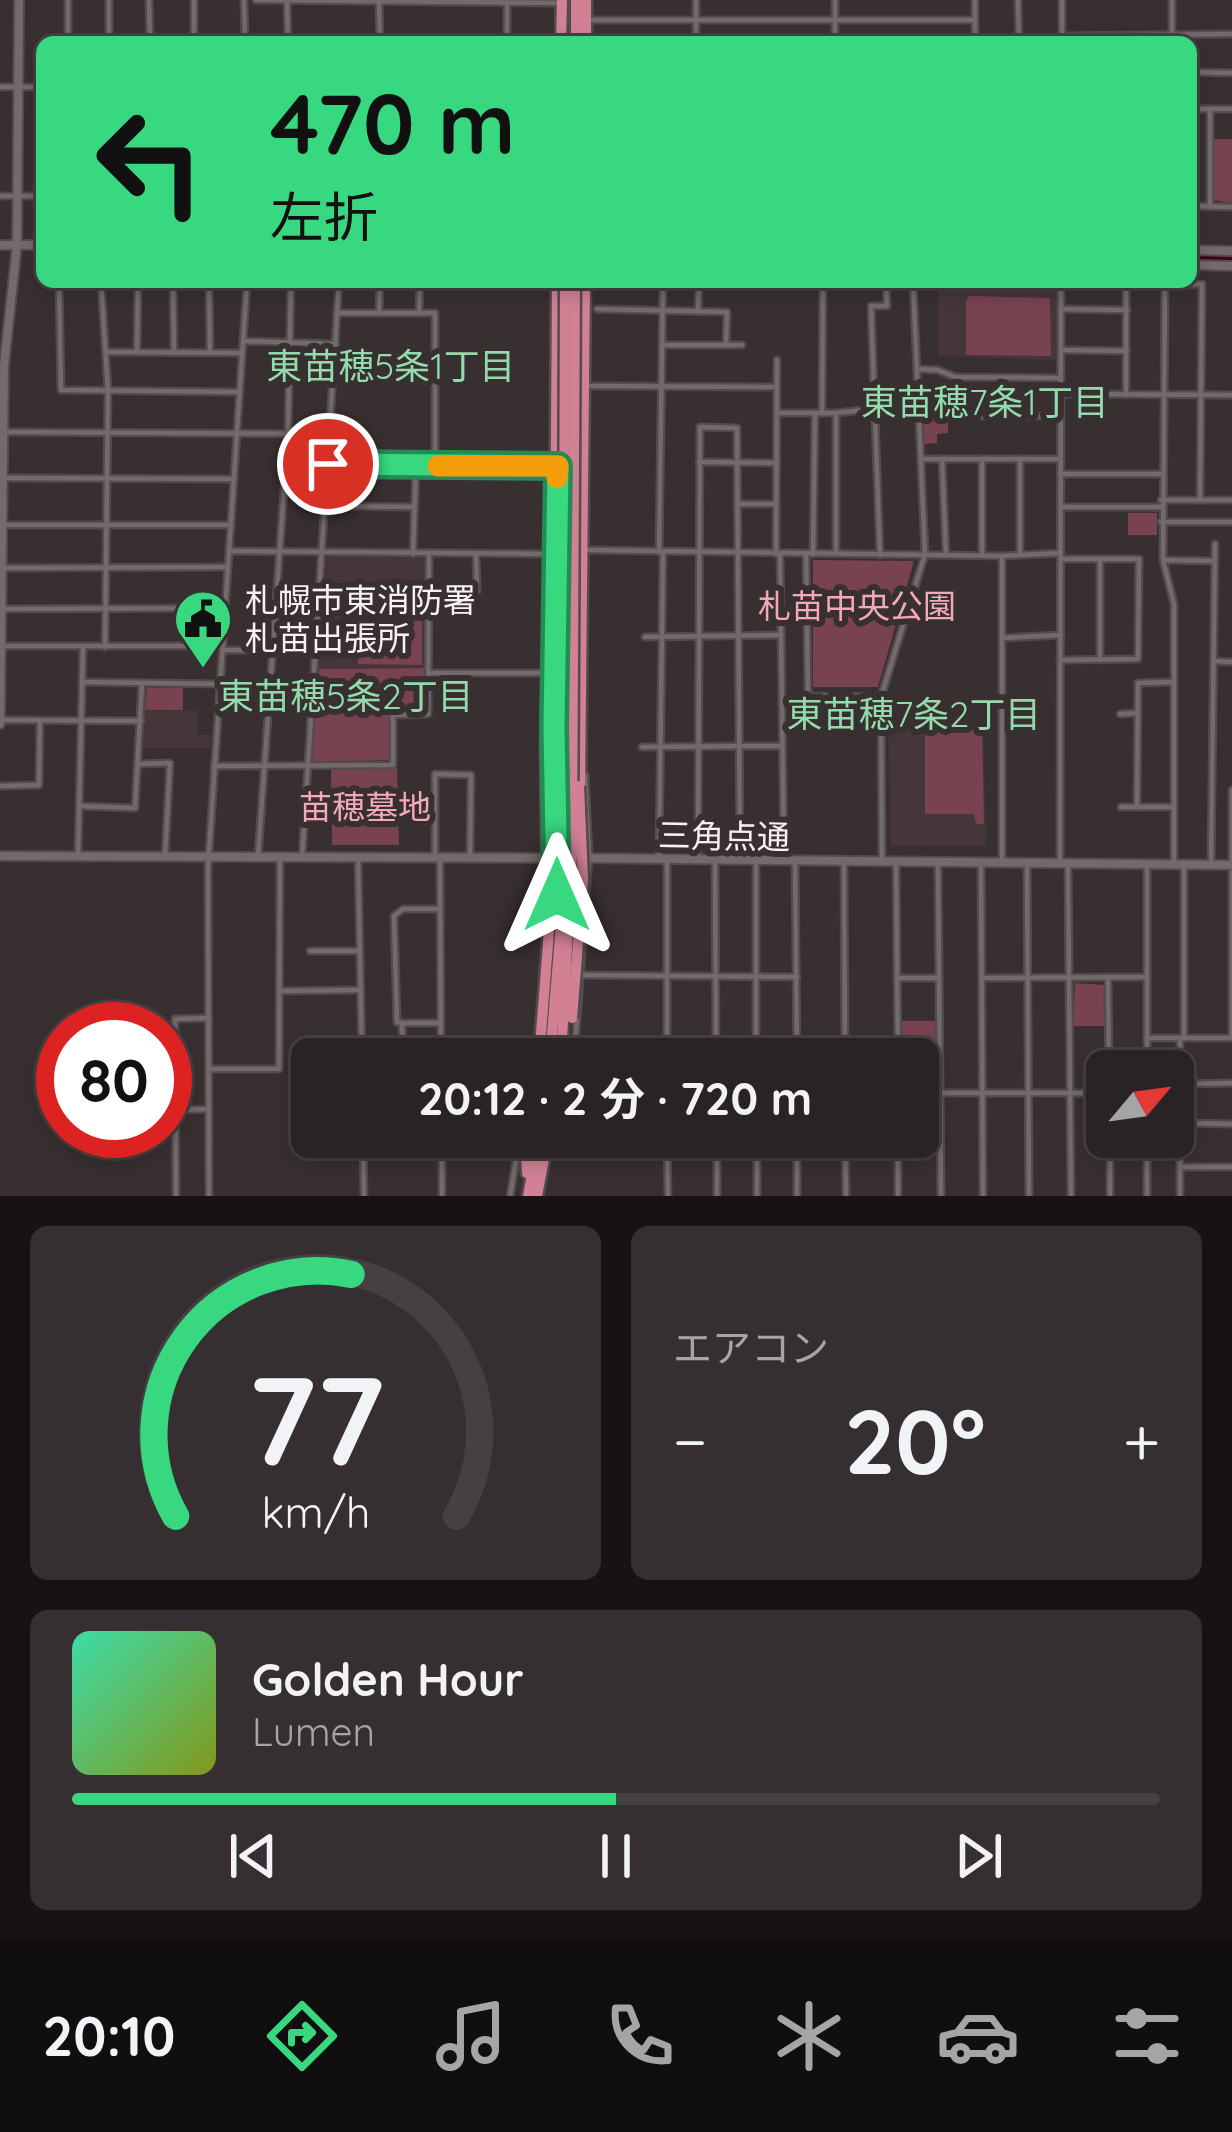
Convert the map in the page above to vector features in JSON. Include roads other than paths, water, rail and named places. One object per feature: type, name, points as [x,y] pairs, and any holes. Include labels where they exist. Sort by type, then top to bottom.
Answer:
[{"type":"highway","points":[[576,0],[576,36]]},
{"type":"highway","points":[[586,0],[586,36]]},
{"type":"highway","points":[[564,1],[564,36]]},
{"type":"highway","points":[[554,1038],[561,288]]},
{"type":"highway","points":[[557,1038],[567,985],[573,740],[561,288]]},
{"type":"highway","points":[[555,1038],[574,858],[575,288]]},
{"type":"highway","points":[[554,1038],[582,550],[585,288]]},
{"type":"highway","points":[[527,1158],[532,1196]]},
{"type":"highway","points":[[530,1158],[532,1196]]},
{"type":"highway","points":[[532,1196],[544,1158]]},
{"type":"street","points":[[19,0],[17,245],[6,337],[3,432],[0,722],[141,721]]},
{"type":"street","points":[[68,0],[68,36]]},
{"type":"street","points":[[109,0],[109,36]]},
{"type":"street","points":[[149,0],[150,36]]},
{"type":"street","points":[[194,0],[194,36]]},
{"type":"street","points":[[244,0],[245,36]]},
{"type":"street","points":[[256,0],[564,1]]},
{"type":"street","points":[[287,0],[288,36]]},
{"type":"street","points":[[696,0],[696,36]]},
{"type":"street","points":[[835,0],[835,36]]},
{"type":"street","points":[[975,0],[975,36]]},
{"type":"street","points":[[1018,0],[1019,36]]},
{"type":"street","points":[[1062,0],[1062,36]]},
{"type":"street","points":[[1172,0],[1172,36]]},
{"type":"street","points":[[379,1],[380,36]]},
{"type":"street","points":[[507,36],[508,3]]},
{"type":"street","points":[[586,20],[974,20]]},
{"type":"street","points":[[1197,36],[1232,34]]},
{"type":"street","points":[[1197,72],[1232,73]]},
{"type":"street","points":[[0,87],[36,87]]},
{"type":"street","points":[[1197,109],[1232,109]]},
{"type":"street","points":[[1210,109],[1210,207]]},
{"type":"street","points":[[0,196],[36,196]]},
{"type":"street","points":[[1197,206],[1232,207]]},
{"type":"street","points":[[0,245],[36,245]]},
{"type":"street","points":[[1197,250],[1232,251]]},
{"type":"street","points":[[1197,265],[1232,266]]},
{"type":"street","points":[[1197,284],[1202,284],[1200,500]]},
{"type":"street","points":[[59,288],[61,390],[240,392]]},
{"type":"street","points":[[101,288],[108,391],[105,647]]},
{"type":"street","points":[[137,352],[139,288]]},
{"type":"street","points":[[173,288],[174,352]]},
{"type":"street","points":[[209,288],[210,352]]},
{"type":"street","points":[[209,1196],[209,856],[247,288]]},
{"type":"street","points":[[258,857],[288,433],[290,288]]},
{"type":"street","points":[[302,857],[339,288]]},
{"type":"street","points":[[380,288],[380,313]]},
{"type":"street","points":[[419,313],[420,288]]},
{"type":"street","points":[[663,288],[661,748],[667,1038]]},
{"type":"street","points":[[698,311],[699,288]]},
{"type":"street","points":[[823,288],[808,696],[881,697]]},
{"type":"street","points":[[880,554],[871,306],[887,306],[886,288]]},
{"type":"street","points":[[882,861],[881,697],[926,554],[913,288]]},
{"type":"street","points":[[1061,288],[1060,660],[1071,1196]]},
{"type":"street","points":[[1126,288],[1126,394]]},
{"type":"street","points":[[1164,288],[1161,523],[1163,560],[1174,604],[1181,1050]]},
{"type":"street","points":[[597,309],[728,312],[726,344]]},
{"type":"street","points":[[1061,309],[1126,310]]},
{"type":"street","points":[[338,313],[435,313],[435,466]]},
{"type":"street","points":[[243,341],[336,344]]},
{"type":"street","points":[[662,345],[742,345]]},
{"type":"street","points":[[1061,350],[1127,351]]},
{"type":"street","points":[[106,352],[242,353]]},
{"type":"street","points":[[777,360],[784,860]]},
{"type":"street","points":[[916,369],[955,376],[1061,378]]},
{"type":"street","points":[[583,386],[777,387]]},
{"type":"street","points":[[1061,394],[1232,395]]},
{"type":"street","points":[[901,406],[937,407],[959,416],[1061,416]]},
{"type":"street","points":[[777,413],[872,409]]},
{"type":"street","points":[[836,413],[836,554]]},
{"type":"street","points":[[698,860],[700,427],[737,428],[740,860]]},
{"type":"street","points":[[3,432],[331,434]]},
{"type":"street","points":[[921,459],[1060,459]]},
{"type":"street","points":[[942,459],[946,555]]},
{"type":"street","points":[[982,459],[982,555]]},
{"type":"street","points":[[1020,459],[1020,554]]},
{"type":"street","points":[[699,462],[777,463]]},
{"type":"street","points":[[328,464],[558,466]]},
{"type":"street","points":[[413,554],[416,465]]},
{"type":"street","points":[[1060,474],[1162,475]]},
{"type":"street","points":[[3,478],[234,478]]},
{"type":"street","points":[[1060,507],[1232,500]]},
{"type":"street","points":[[737,504],[776,504]]},
{"type":"street","points":[[325,506],[415,507]]},
{"type":"street","points":[[1161,523],[1232,522]]},
{"type":"street","points":[[2,525],[230,526]]},
{"type":"street","points":[[1211,865],[1215,544]]},
{"type":"street","points":[[582,550],[1139,559],[1138,659],[1060,660]]},
{"type":"street","points":[[229,551],[555,554]]},
{"type":"street","points":[[429,590],[477,591],[476,552]]},
{"type":"street","points":[[214,766],[393,765],[393,715],[428,714],[429,554]]},
{"type":"street","points":[[1002,556],[1002,862]]},
{"type":"street","points":[[1100,560],[1100,660]]},
{"type":"street","points":[[1163,560],[1215,561]]},
{"type":"street","points":[[2,568],[228,567]]},
{"type":"street","points":[[1,609],[226,608]]},
{"type":"street","points":[[645,637],[781,635]]},
{"type":"street","points":[[1003,638],[1060,635]]},
{"type":"street","points":[[0,646],[315,651]]},
{"type":"street","points":[[78,855],[82,647]]},
{"type":"street","points":[[1214,662],[1232,662]]},
{"type":"street","points":[[429,673],[556,673]]},
{"type":"street","points":[[82,682],[220,684]]},
{"type":"street","points":[[1137,807],[1138,682],[1173,682]]},
{"type":"street","points":[[80,806],[136,808],[142,683]]},
{"type":"street","points":[[1120,714],[1138,713]]},
{"type":"street","points":[[0,786],[39,785],[40,721]]},
{"type":"street","points":[[544,860],[543,740],[554,727]]},
{"type":"street","points":[[561,1038],[584,975],[590,857],[573,740]]},
{"type":"street","points":[[642,747],[782,746]]},
{"type":"street","points":[[138,764],[170,763],[165,856]]},
{"type":"street","points":[[441,1038],[435,774],[471,775],[470,858]]},
{"type":"street","points":[[1147,1038],[1232,1038],[1232,790]]},
{"type":"street","points":[[1121,807],[1174,807]]},
{"type":"street","name":"三角点通","points":[[0,856],[590,857],[1232,866]]},
{"type":"street","points":[[209,1069],[279,1069],[280,857]]},
{"type":"street","points":[[358,858],[362,1038]]},
{"type":"street","points":[[715,860],[716,1038]]},
{"type":"street","points":[[756,860],[757,1038]]},
{"type":"street","points":[[795,860],[797,1038]]},
{"type":"street","points":[[844,861],[845,1038]]},
{"type":"street","points":[[896,861],[897,1038]]},
{"type":"street","points":[[938,862],[941,1196]]},
{"type":"street","points":[[981,862],[983,1196]]},
{"type":"street","points":[[1027,863],[1029,1196]]},
{"type":"street","points":[[1147,864],[1147,1050]]},
{"type":"street","points":[[440,909],[403,909],[394,916],[397,1019],[441,1023]]},
{"type":"street","points":[[310,951],[360,951]]},
{"type":"street","points":[[584,975],[797,977]]},
{"type":"street","points":[[1108,977],[1109,1050]]},
{"type":"street","points":[[982,978],[1147,977]]},
{"type":"street","points":[[896,978],[939,978]]},
{"type":"street","points":[[279,991],[361,990]]},
{"type":"street","points":[[192,1018],[209,1018]]},
{"type":"street","points":[[402,1023],[402,1038]]},
{"type":"street","points":[[1194,1084],[1232,1083]]},
{"type":"street","points":[[941,1093],[1086,1093]]},
{"type":"street","points":[[192,1110],[209,1109]]},
{"type":"street","points":[[1194,1124],[1232,1124]]},
{"type":"street","points":[[176,1158],[176,1196]]},
{"type":"street","points":[[363,1158],[364,1196]]},
{"type":"street","points":[[442,1158],[442,1196]]},
{"type":"street","points":[[510,1196],[522,1158]]},
{"type":"street","points":[[667,1158],[668,1196]]},
{"type":"street","points":[[717,1158],[717,1196]]},
{"type":"street","points":[[757,1158],[757,1196]]},
{"type":"street","points":[[797,1158],[797,1196]]},
{"type":"street","points":[[845,1158],[846,1196]]},
{"type":"street","points":[[898,1158],[898,1196]]},
{"type":"street","points":[[1110,1158],[1110,1196]]},
{"type":"street","points":[[1147,1158],[1147,1196]]},
{"type":"street","points":[[1180,1158],[1180,1196]]},
{"type":"street","points":[[1180,1166],[1232,1167]]},
{"type":"waterway","points":[[1197,257],[1232,257]]},
{"type":"place","name":"札幌市東消防署 札苗出張所","points":[[203,670]]},
{"type":"district","name":"東苗穂5条1丁目","points":[[391,366]]},
{"type":"district","name":"東苗穂7条1丁目","points":[[985,402]]},
{"type":"district","name":"東苗穂5条2丁目","points":[[346,696]]},
{"type":"district","name":"東苗穂7条2丁目","points":[[914,714]]},
{"type":"park label","name":"札苗中央公園","points":[[857,606]]},
{"type":"park label","name":"苗穂墓地","points":[[365,807]]}]
